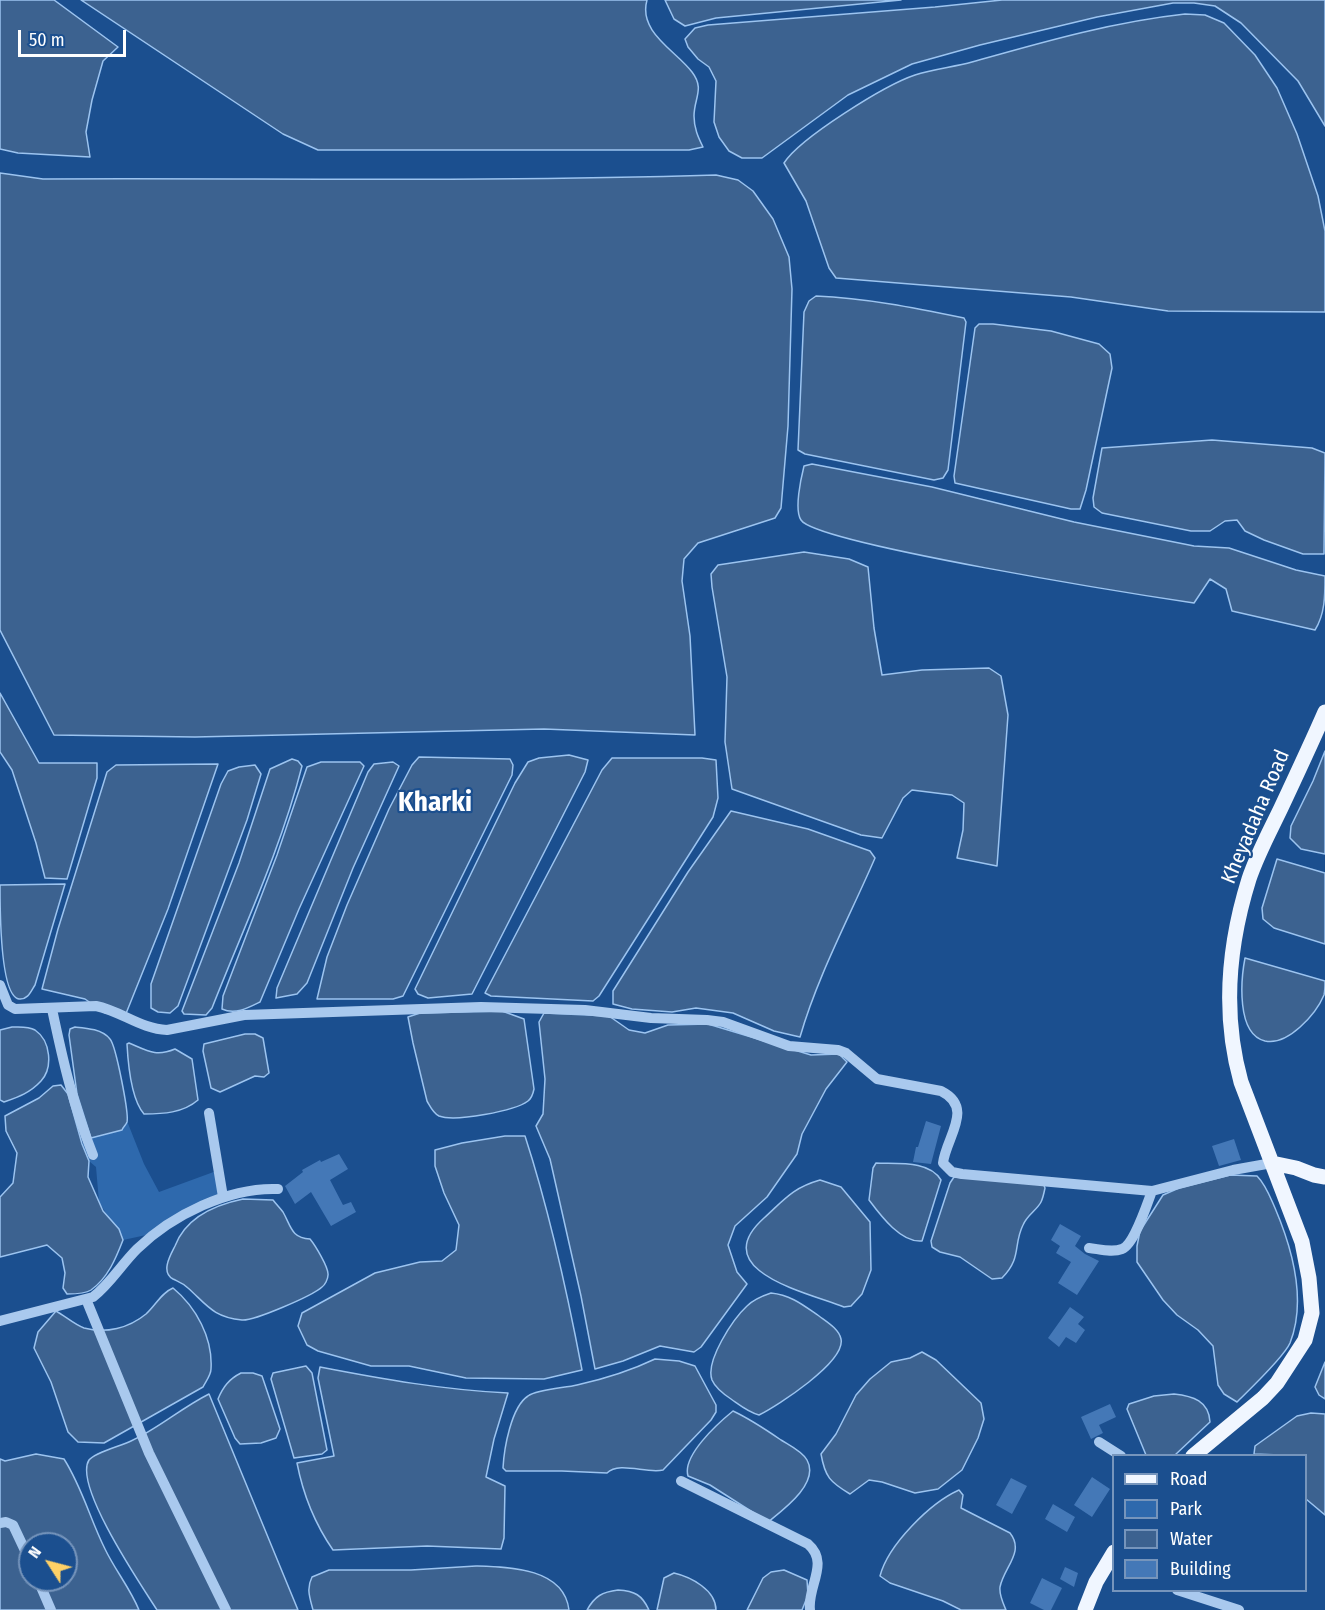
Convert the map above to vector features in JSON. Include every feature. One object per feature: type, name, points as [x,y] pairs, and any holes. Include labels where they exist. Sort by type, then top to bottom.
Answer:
[{"type":"main road","name":"Kheyadaha Road","points":[[1194,1454],[1263,1398],[1277,1383],[1305,1340],[1311,1313],[1309,1278],[1302,1242],[1241,1082],[1234,1056],[1229,1013],[1229,969],[1238,920],[1250,877],[1325,712]]},
{"type":"main road","points":[[1272,1163],[1325,1177]]},
{"type":"main road","points":[[1084,1610],[1096,1582],[1109,1569]]},
{"type":"street","points":[[0,985],[8,1005],[15,1009],[96,1006],[114,1011],[143,1025],[167,1030],[244,1016],[481,1007],[585,1010],[651,1018],[723,1022],[789,1046],[838,1050],[846,1053],[878,1079],[941,1091],[950,1096],[956,1102],[957,1121],[943,1163],[952,1172],[1152,1191],[1233,1170],[1272,1163]]},
{"type":"street","points":[[52,1008],[68,1082],[78,1117],[93,1155]]},
{"type":"street","points":[[209,1113],[223,1197]]},
{"type":"street","points":[[0,1320],[86,1299],[103,1290],[147,1240],[187,1213],[223,1197],[260,1188],[278,1189]]},
{"type":"street","points":[[1089,1248],[1112,1251],[1126,1247],[1152,1191]]},
{"type":"street","points":[[86,1299],[148,1453],[226,1610]]},
{"type":"street","points":[[1099,1442],[1118,1454]]},
{"type":"street","points":[[681,1481],[808,1544],[815,1551],[818,1562],[809,1600],[810,1610]]},
{"type":"street","points":[[0,1523],[6,1522],[13,1525],[18,1536]]},
{"type":"street","points":[[43,1592],[51,1610]]},
{"type":"street","points":[[1183,1592],[1239,1610]]},
{"type":"green space","points":[[127,1121],[144,1164],[159,1192],[219,1170],[223,1197],[151,1234],[123,1240],[99,1202],[96,1167],[89,1161],[82,1144],[91,1138],[122,1130]]},
{"type":"water","points":[[0,0],[54,0],[118,47],[103,61],[92,100],[86,132],[90,157],[18,153],[0,149]]},
{"type":"water","points":[[81,0],[647,0],[648,22],[653,31],[696,78],[698,89],[694,120],[703,147],[689,150],[318,150],[283,134]]},
{"type":"water","points":[[665,0],[901,0],[716,18],[685,26],[674,19]]},
{"type":"water","points":[[1002,0],[1325,0],[1325,126],[1298,81],[1241,23],[1215,6],[1173,3],[1097,17],[912,64],[848,95],[762,158],[742,158],[729,151],[719,137],[714,122],[716,81],[709,67],[698,59],[688,47],[685,39],[695,28],[708,25]]},
{"type":"water","points":[[1185,14],[1205,15],[1224,23],[1255,55],[1277,88],[1297,134],[1318,196],[1325,231],[1325,312],[1168,311],[1071,297],[836,278],[829,268],[806,201],[784,163],[807,140],[844,113],[884,89],[915,75],[1104,27]]},
{"type":"water","points":[[0,173],[43,179],[464,179],[716,175],[738,180],[753,191],[773,219],[789,257],[792,289],[788,426],[781,508],[775,518],[698,543],[684,559],[682,581],[690,636],[695,735],[544,729],[195,737],[54,735],[0,630]]},
{"type":"water","points":[[816,296],[872,301],[964,318],[966,322],[948,470],[943,478],[934,480],[805,454],[798,450],[804,312],[809,301]]},
{"type":"water","points":[[979,324],[1051,331],[1099,344],[1110,354],[1112,368],[1080,509],[1071,509],[955,483],[954,476],[975,328]]},
{"type":"water","points":[[1212,440],[1312,448],[1325,453],[1324,554],[1303,554],[1264,540],[1245,531],[1237,520],[1225,521],[1210,531],[1191,531],[1102,513],[1094,507],[1093,498],[1102,448]]},
{"type":"water","points":[[812,464],[932,487],[1074,522],[1194,546],[1229,548],[1296,570],[1325,576],[1321,618],[1315,630],[1232,611],[1226,589],[1210,579],[1194,603],[986,568],[862,542],[820,530],[801,520],[798,509],[804,466]]},
{"type":"water","points":[[804,552],[849,559],[868,567],[874,628],[882,675],[922,670],[989,668],[1001,676],[1008,715],[997,866],[957,858],[963,830],[964,803],[952,795],[912,790],[903,798],[882,838],[861,835],[732,789],[725,742],[727,677],[711,574],[718,565]]},
{"type":"water","points":[[0,693],[39,763],[97,763],[97,778],[67,879],[45,878],[12,770],[0,752]]},
{"type":"water","points":[[1325,751],[1325,854],[1301,849],[1290,838],[1291,826]]},
{"type":"water","points":[[569,755],[588,760],[585,772],[472,994],[428,998],[418,994],[415,989],[515,783],[528,762],[539,758]]},
{"type":"water","points":[[419,757],[510,759],[513,765],[512,775],[403,996],[393,999],[317,999],[327,957],[347,905],[389,809],[412,765]]},
{"type":"water","points":[[612,758],[716,760],[718,798],[713,817],[599,996],[593,1001],[491,996],[485,993],[602,770]]},
{"type":"water","points":[[292,759],[298,761],[302,766],[293,797],[261,888],[212,1008],[206,1015],[184,1014],[182,1011],[239,863],[270,769]]},
{"type":"water","points":[[321,762],[360,762],[364,766],[299,909],[260,1002],[237,1011],[227,1011],[222,1009],[223,996],[277,855],[307,767]]},
{"type":"water","points":[[393,762],[399,766],[353,868],[307,983],[297,994],[276,998],[277,988],[368,772],[374,764]]},
{"type":"water","points":[[218,764],[168,909],[125,1016],[105,1013],[85,999],[42,989],[58,929],[107,772],[116,765]]},
{"type":"water","points":[[255,765],[261,774],[247,820],[178,1006],[170,1013],[158,1012],[151,1008],[151,984],[221,784],[228,771]]},
{"type":"water","points":[[731,811],[808,829],[870,851],[875,858],[825,969],[800,1037],[774,1031],[733,1013],[696,1008],[672,1012],[632,1009],[613,1004],[613,991],[688,872]]},
{"type":"water","points":[[1277,859],[1325,873],[1325,944],[1274,928],[1263,919],[1262,908]]},
{"type":"water","points":[[65,884],[35,985],[27,997],[19,999],[13,994],[8,983],[2,949],[0,885]]},
{"type":"water","points":[[1245,958],[1325,981],[1324,995],[1315,1011],[1292,1034],[1283,1039],[1265,1041],[1249,1028],[1245,1017],[1242,992]]},
{"type":"water","points":[[502,1011],[524,1019],[534,1089],[531,1097],[521,1105],[498,1112],[458,1118],[439,1116],[427,1101],[408,1017],[420,1013]]},
{"type":"water","points":[[544,1013],[609,1016],[629,1030],[645,1033],[668,1025],[708,1024],[811,1055],[839,1054],[847,1062],[826,1089],[802,1134],[797,1154],[767,1197],[735,1226],[728,1245],[737,1272],[747,1284],[701,1347],[694,1352],[660,1346],[595,1369],[550,1159],[536,1126],[543,1114],[545,1079],[539,1022]]},
{"type":"water","points":[[12,1027],[35,1030],[44,1041],[49,1062],[45,1076],[33,1089],[4,1102],[0,1100],[0,1030]]},
{"type":"water","points":[[75,1027],[103,1033],[113,1044],[126,1106],[127,1122],[122,1130],[91,1138],[77,1094],[69,1035],[70,1029]]},
{"type":"water","points":[[245,1034],[255,1034],[263,1038],[269,1073],[264,1077],[255,1076],[220,1092],[211,1088],[203,1051],[204,1044]]},
{"type":"water","points":[[127,1044],[157,1053],[175,1049],[192,1059],[198,1100],[179,1110],[144,1114],[136,1099],[131,1080]]},
{"type":"water","points":[[61,1085],[68,1094],[89,1161],[88,1177],[103,1211],[119,1229],[123,1240],[102,1280],[91,1290],[77,1294],[67,1294],[63,1288],[65,1273],[62,1258],[47,1245],[0,1257],[0,1197],[13,1183],[17,1153],[6,1131],[5,1116],[39,1098],[53,1086]]},
{"type":"water","points":[[505,1136],[525,1136],[557,1252],[582,1370],[544,1379],[466,1378],[409,1366],[371,1366],[318,1351],[307,1345],[298,1326],[302,1313],[375,1273],[420,1262],[442,1261],[456,1250],[459,1225],[444,1193],[435,1166],[435,1150]]},
{"type":"water","points":[[876,1163],[921,1166],[929,1169],[941,1180],[922,1241],[907,1238],[899,1233],[869,1200],[873,1168]]},
{"type":"water","points":[[1230,1175],[1257,1176],[1265,1187],[1287,1240],[1297,1292],[1295,1326],[1290,1343],[1274,1365],[1237,1402],[1224,1394],[1218,1385],[1213,1346],[1163,1300],[1137,1262],[1140,1231],[1163,1195],[1179,1188]]},
{"type":"water","points":[[954,1177],[1043,1183],[1045,1188],[1042,1200],[1025,1221],[1020,1232],[1015,1258],[1002,1278],[992,1279],[960,1257],[940,1252],[932,1247],[931,1241]]},
{"type":"water","points":[[820,1180],[841,1187],[870,1222],[871,1270],[862,1294],[851,1306],[844,1307],[788,1287],[754,1266],[747,1252],[749,1236],[764,1218],[795,1191]]},
{"type":"water","points":[[243,1199],[273,1200],[283,1212],[295,1234],[310,1239],[324,1262],[328,1275],[323,1286],[307,1296],[270,1312],[242,1320],[224,1316],[211,1309],[186,1286],[169,1276],[167,1268],[169,1258],[186,1227],[212,1209]]},
{"type":"water","points":[[173,1288],[189,1304],[206,1335],[211,1369],[203,1387],[104,1443],[78,1442],[68,1432],[51,1382],[34,1348],[38,1332],[56,1311],[77,1325],[92,1330],[109,1330],[125,1326],[146,1314],[162,1296]]},
{"type":"water","points":[[771,1293],[791,1298],[802,1304],[832,1326],[841,1339],[840,1348],[822,1371],[780,1403],[759,1415],[745,1409],[720,1391],[712,1380],[711,1372],[716,1352],[741,1312],[752,1302]]},
{"type":"water","points":[[922,1352],[936,1360],[981,1403],[984,1419],[978,1438],[962,1470],[938,1489],[915,1493],[869,1480],[850,1494],[830,1478],[824,1468],[821,1454],[836,1434],[856,1395],[870,1379],[891,1362],[910,1358]]},
{"type":"water","points":[[655,1359],[679,1361],[695,1366],[716,1405],[716,1412],[711,1420],[663,1470],[619,1468],[607,1473],[506,1471],[503,1468],[513,1419],[522,1401],[528,1396],[607,1377]]},
{"type":"water","points":[[1325,1362],[1325,1399],[1319,1395],[1315,1387]]},
{"type":"water","points":[[306,1366],[312,1373],[327,1450],[322,1454],[294,1458],[271,1379],[273,1373]]},
{"type":"water","points":[[320,1367],[413,1383],[508,1393],[494,1439],[486,1477],[505,1486],[504,1538],[501,1549],[427,1546],[333,1550],[310,1508],[297,1463],[334,1456],[318,1378]]},
{"type":"water","points":[[241,1373],[262,1376],[280,1429],[276,1438],[261,1443],[240,1444],[235,1438],[218,1399],[227,1384]]},
{"type":"water","points":[[209,1394],[298,1610],[157,1610],[124,1558],[99,1512],[87,1473],[89,1460],[97,1454],[141,1436]]},
{"type":"water","points":[[1174,1394],[1188,1396],[1199,1401],[1207,1409],[1210,1422],[1176,1454],[1146,1454],[1127,1409],[1129,1404],[1154,1396]]},
{"type":"water","points":[[733,1411],[795,1448],[807,1460],[810,1469],[804,1487],[798,1495],[768,1522],[710,1485],[688,1476],[690,1459],[695,1450],[710,1432]]},
{"type":"water","points":[[1311,1413],[1325,1414],[1325,1515],[1307,1500],[1307,1454],[1254,1454],[1255,1446],[1297,1416]]},
{"type":"water","points":[[36,1454],[64,1459],[105,1549],[139,1610],[0,1610],[0,1459],[5,1461]]},
{"type":"water","points":[[959,1490],[963,1495],[961,1508],[1010,1533],[1014,1540],[1012,1560],[1000,1587],[1006,1610],[961,1610],[943,1601],[890,1583],[880,1576],[892,1551],[912,1526],[936,1505]]},
{"type":"water","points":[[476,1566],[519,1569],[546,1578],[565,1596],[569,1610],[313,1610],[310,1597],[309,1586],[312,1577],[329,1570],[411,1570]]},
{"type":"water","points":[[784,1570],[807,1580],[808,1595],[802,1610],[747,1610],[763,1578],[771,1572]]},
{"type":"water","points":[[674,1573],[695,1581],[707,1591],[712,1596],[716,1610],[657,1610],[664,1578]]},
{"type":"water","points":[[618,1590],[629,1591],[637,1595],[649,1610],[587,1610],[600,1595]]},
{"type":"building","points":[[926,1121],[941,1126],[931,1164],[913,1162]]},
{"type":"building","points":[[1234,1139],[1241,1160],[1219,1166],[1212,1146]]},
{"type":"building","points":[[339,1154],[348,1169],[330,1180],[343,1205],[351,1202],[356,1212],[331,1226],[311,1192],[295,1204],[285,1186],[303,1172],[302,1170],[320,1160],[321,1162]]},
{"type":"building","points":[[1060,1224],[1081,1236],[1075,1246],[1099,1261],[1077,1295],[1058,1283],[1071,1262],[1056,1253],[1060,1246],[1051,1240]]},
{"type":"building","points":[[1070,1307],[1084,1317],[1078,1324],[1085,1330],[1076,1343],[1066,1337],[1059,1347],[1048,1338]]},
{"type":"building","points":[[1110,1404],[1116,1417],[1099,1425],[1103,1433],[1091,1439],[1081,1417]]},
{"type":"building","points":[[1092,1477],[1110,1489],[1092,1517],[1074,1505]]},
{"type":"building","points":[[1011,1478],[1027,1486],[1012,1514],[996,1505]]},
{"type":"building","points":[[1053,1504],[1075,1517],[1067,1532],[1045,1519]]},
{"type":"building","points":[[1065,1567],[1078,1573],[1074,1587],[1060,1579]]},
{"type":"building","points":[[1042,1578],[1062,1588],[1051,1610],[1044,1610],[1030,1603]]},
{"type":"district","name":"Kharki","points":[[435,803]]}]
